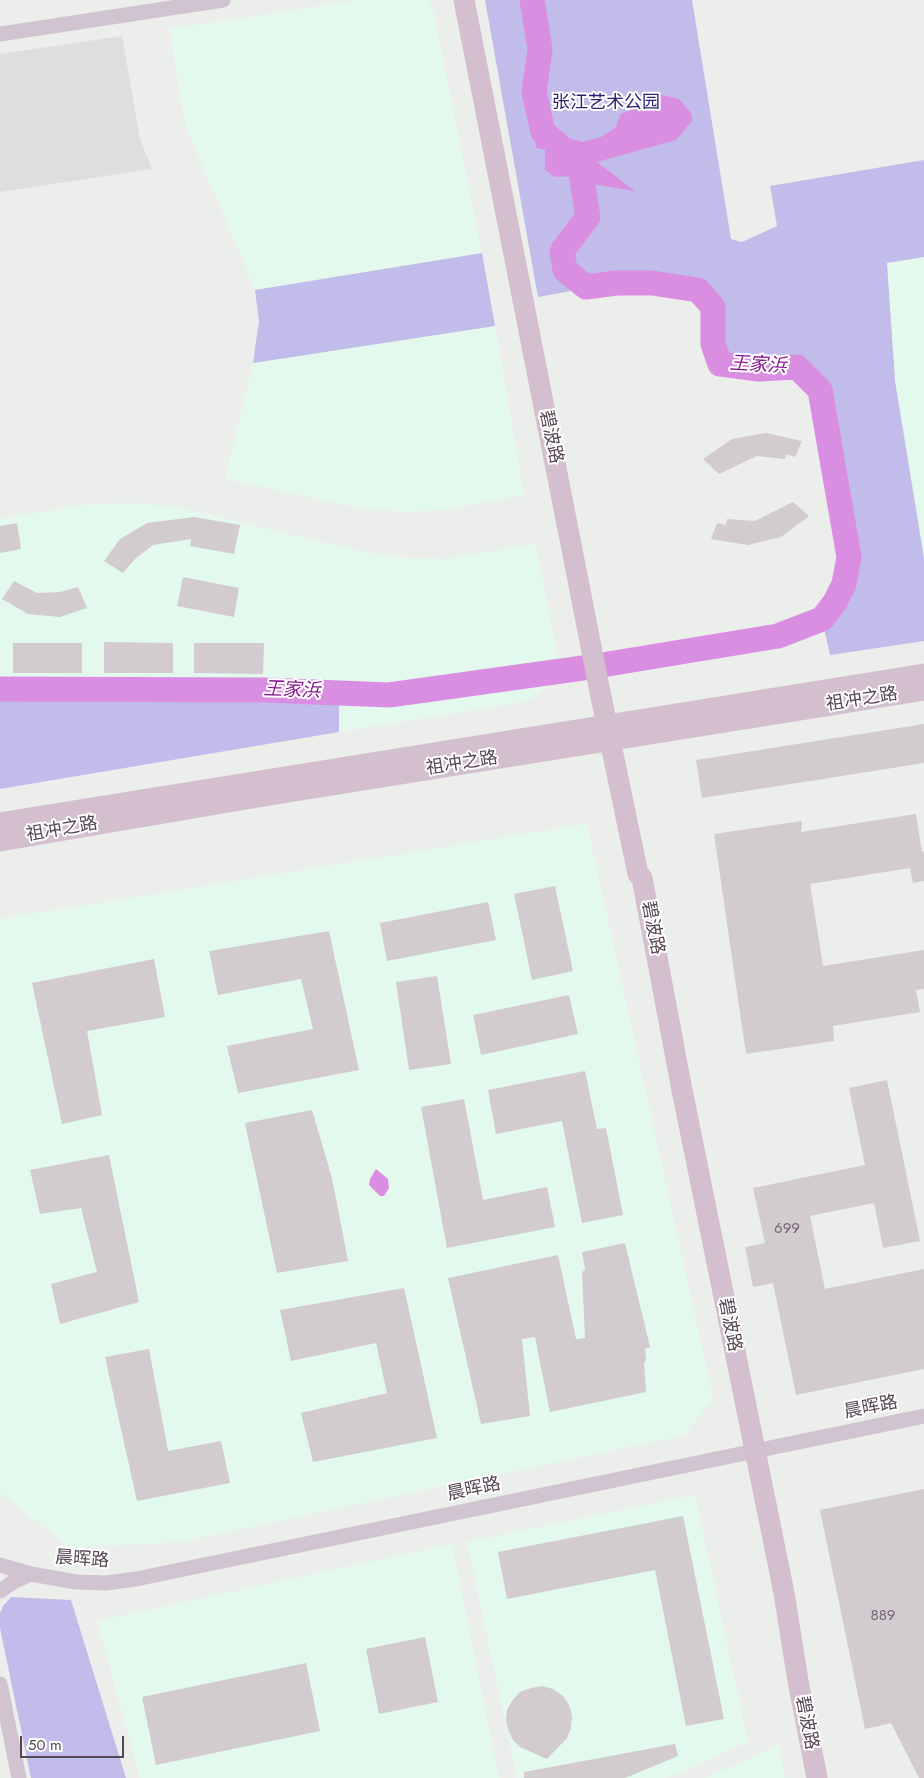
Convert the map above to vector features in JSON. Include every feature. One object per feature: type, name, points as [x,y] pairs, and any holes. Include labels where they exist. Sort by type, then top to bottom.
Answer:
[{"type":"street","points":[[0,34],[223,0]]},
{"type":"street","name":"碧波路","points":[[464,0],[638,874],[635,879],[697,1205],[784,1593],[798,1681],[817,1778]]},
{"type":"street","name":"祖冲之路","points":[[0,841],[286,792],[924,674]]},
{"type":"street","name":"祖冲之路","points":[[0,823],[609,732],[924,690]]},
{"type":"street","name":"晨晖路","points":[[0,1565],[31,1574],[76,1582],[106,1583],[136,1579],[924,1416]]},
{"type":"street","name":"碧波路","points":[[751,1451],[780,1629],[810,1778]]},
{"type":"street","name":"晨晖路","points":[[0,1591],[13,1582],[31,1574]]},
{"type":"street","points":[[0,1684],[19,1778]]},
{"type":"shaded area","points":[[360,0],[428,0],[432,6],[482,253],[255,290],[187,129],[170,29]]},
{"type":"shaded area","points":[[122,36],[140,139],[152,169],[0,192],[0,54]]},
{"type":"shaded area","points":[[659,94],[679,99],[691,113],[692,121],[676,140],[597,162],[635,191],[591,184],[573,176],[555,177],[545,170],[545,150],[536,148],[532,116],[544,116],[550,128],[560,136],[583,142],[601,137],[615,128],[621,114],[644,105]]},
{"type":"shaded area","points":[[924,257],[924,558],[895,381],[887,263]]},
{"type":"shaded area","points":[[495,326],[524,495],[444,510],[402,512],[356,507],[225,479],[253,363]]},
{"type":"shaded area","points":[[139,503],[195,511],[390,557],[446,559],[536,544],[558,659],[551,684],[528,701],[339,732],[338,684],[0,679],[0,519],[83,505]]},
{"type":"shaded area","points":[[587,824],[713,1398],[685,1435],[180,1542],[70,1548],[0,1492],[0,919]]},
{"type":"shaded area","points":[[376,1169],[388,1179],[389,1188],[384,1196],[380,1196],[369,1185]]},
{"type":"shaded area","points":[[695,1495],[748,1742],[668,1778],[517,1778],[467,1542]]},
{"type":"shaded area","points":[[452,1544],[499,1778],[140,1778],[97,1621]]},
{"type":"shaded area","points":[[779,1745],[785,1778],[705,1778]]},
{"type":"green space","name":"张江艺术公园","points":[[485,0],[692,0],[731,239],[742,242],[777,226],[770,186],[924,160],[924,257],[887,263],[895,381],[924,558],[924,641],[830,655],[822,619],[835,602],[844,584],[849,557],[820,391],[798,367],[759,369],[720,364],[713,344],[713,307],[698,290],[652,283],[616,283],[538,297]]},
{"type":"green space","points":[[482,253],[495,326],[253,363],[259,321],[255,290]]},
{"type":"green space","points":[[0,679],[339,684],[339,732],[0,789]]},
{"type":"green space","points":[[11,1597],[71,1600],[126,1778],[31,1778],[0,1628],[0,1613]]},
{"type":"building","points":[[766,433],[802,441],[795,457],[786,454],[785,459],[757,456],[719,474],[703,459],[732,439]]},
{"type":"building","points":[[793,502],[809,516],[781,537],[748,545],[711,539],[717,523],[726,525],[727,519],[755,521]]},
{"type":"building","points":[[194,517],[240,525],[234,554],[190,546],[191,539],[153,545],[135,559],[123,573],[104,561],[120,539],[147,523]]},
{"type":"building","points":[[17,523],[21,549],[0,553],[0,526]]},
{"type":"building","points":[[183,577],[239,588],[234,617],[177,606]]},
{"type":"building","points":[[14,581],[37,593],[60,592],[78,587],[87,608],[60,617],[28,614],[2,599]]},
{"type":"building","points":[[104,642],[173,643],[173,673],[104,673]]},
{"type":"building","points":[[13,643],[82,643],[82,673],[13,673]]},
{"type":"building","points":[[194,643],[264,643],[263,674],[194,673]]},
{"type":"building","points":[[924,724],[924,763],[702,798],[696,760]]},
{"type":"building","points":[[916,814],[922,852],[924,851],[924,881],[913,883],[910,868],[810,884],[823,966],[924,950],[924,989],[916,990],[920,1012],[833,1026],[834,1041],[746,1054],[714,834],[802,821],[801,832]]},
{"type":"building","points":[[555,886],[573,971],[532,980],[514,894]]},
{"type":"building","points":[[488,902],[496,940],[387,961],[380,923]]},
{"type":"building","points":[[329,931],[359,1070],[238,1093],[227,1046],[313,1029],[301,979],[218,995],[209,951]]},
{"type":"building","points":[[154,959],[165,1017],[87,1031],[102,1115],[62,1124],[32,983]]},
{"type":"building","points":[[437,976],[451,1064],[409,1070],[396,982]]},
{"type":"building","points":[[569,995],[578,1034],[481,1055],[473,1015]]},
{"type":"building","points":[[585,1071],[597,1129],[606,1128],[623,1215],[582,1223],[562,1121],[496,1134],[488,1090]]},
{"type":"building","points":[[887,1080],[920,1241],[883,1248],[874,1203],[810,1216],[825,1289],[924,1269],[924,1369],[796,1395],[773,1283],[753,1287],[745,1247],[765,1243],[753,1188],[865,1165],[849,1088]]},
{"type":"building","points":[[464,1099],[483,1200],[547,1187],[555,1227],[447,1248],[421,1107]]},
{"type":"building","points":[[312,1110],[332,1178],[348,1261],[277,1273],[245,1123]]},
{"type":"building","points":[[109,1155],[139,1302],[60,1324],[51,1284],[97,1272],[81,1208],[40,1214],[30,1170]]},
{"type":"building","points":[[625,1243],[650,1347],[645,1349],[646,1392],[550,1412],[535,1337],[522,1339],[530,1416],[481,1424],[448,1278],[558,1255],[576,1339],[585,1338],[582,1272],[585,1270],[582,1252]]},
{"type":"building","points":[[404,1288],[437,1438],[313,1462],[301,1413],[387,1393],[376,1343],[291,1361],[280,1310]]},
{"type":"building","points":[[149,1349],[168,1451],[221,1441],[230,1483],[137,1501],[105,1357]]},
{"type":"building","points":[[924,1489],[924,1778],[919,1778],[891,1723],[865,1729],[820,1510]]},
{"type":"building","points":[[683,1516],[724,1719],[686,1726],[655,1570],[507,1599],[498,1552]]},
{"type":"building","points":[[425,1637],[438,1702],[379,1714],[366,1649]]},
{"type":"building","points":[[306,1663],[320,1731],[156,1765],[142,1697]]},
{"type":"building","points":[[542,1686],[553,1689],[563,1696],[569,1705],[572,1716],[571,1728],[567,1738],[547,1759],[520,1747],[513,1740],[506,1720],[507,1710],[520,1692]]},
{"type":"building","points":[[675,1744],[678,1756],[625,1778],[524,1778],[524,1772]]},
{"type":"waterway","name":"王家浜","points":[[532,0],[540,49],[534,92],[543,132],[579,162],[588,217],[562,251],[565,270],[586,287],[616,283],[652,283],[698,290],[713,307],[713,344],[720,364],[759,369],[797,367],[820,390],[849,557],[844,584],[835,602],[822,619],[778,636],[608,664]]},
{"type":"waterway","name":"王家浜","points":[[0,689],[265,690],[389,695],[583,668]]}]
